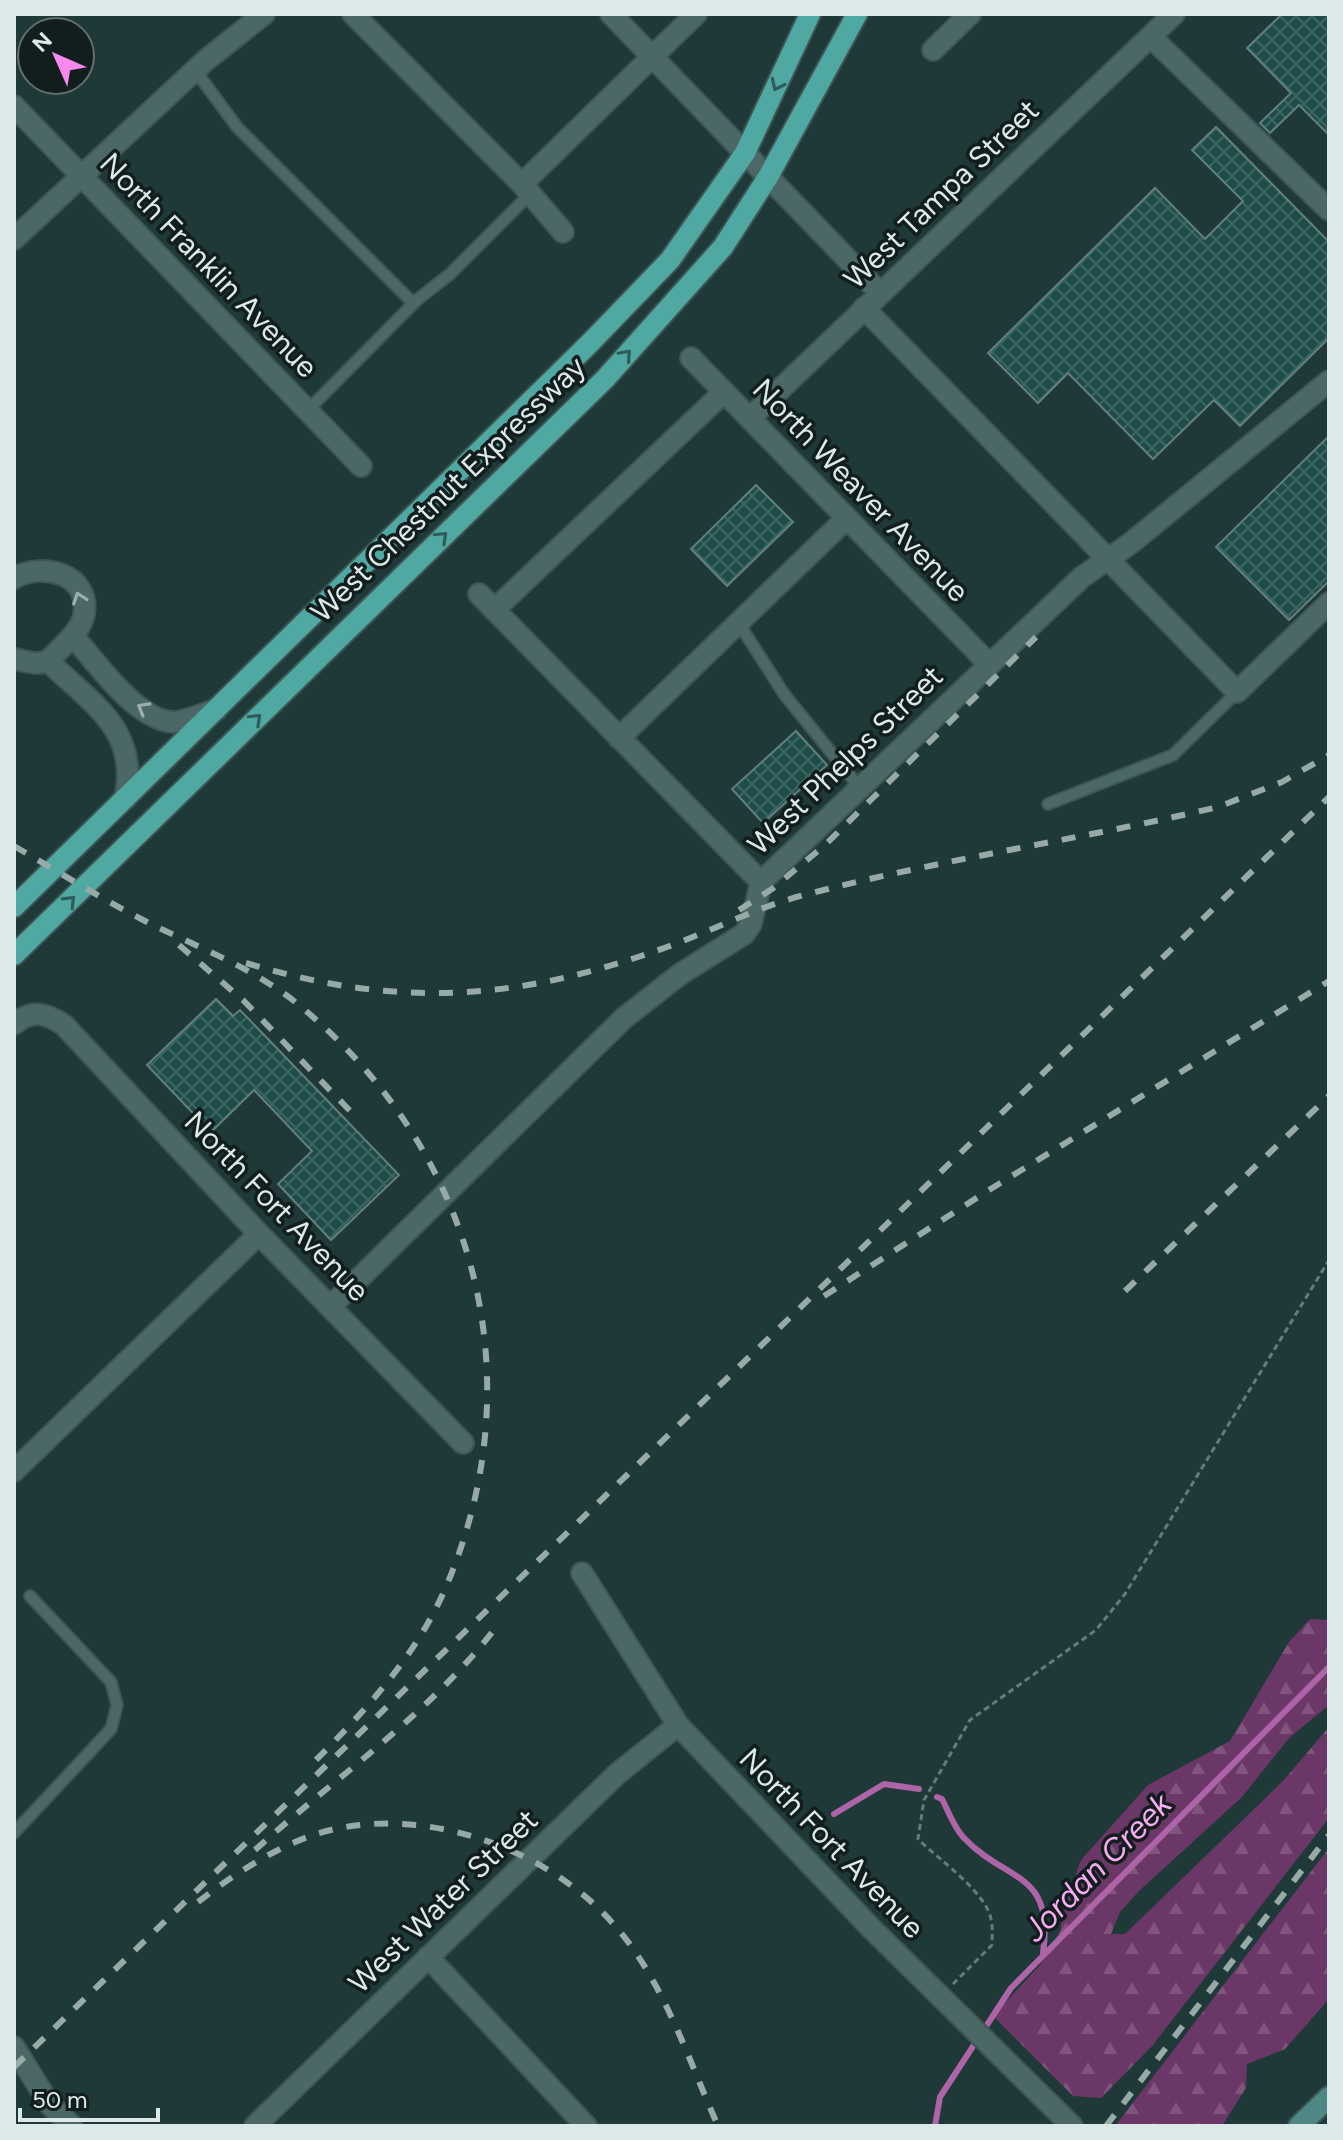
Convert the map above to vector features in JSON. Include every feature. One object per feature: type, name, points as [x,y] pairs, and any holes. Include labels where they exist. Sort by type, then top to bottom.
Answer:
[{"type":"main road","name":"West Chestnut Expressway","points":[[14,907],[590,343],[670,260],[745,153],[810,14]]},
{"type":"main road","name":"West Chestnut Expressway","points":[[14,955],[605,379],[723,247],[768,177],[857,14]]},
{"type":"main road","points":[[1299,2126],[1329,2097]]},
{"type":"street","points":[[14,239],[195,70],[264,14]]},
{"type":"street","points":[[353,14],[526,189],[563,232]]},
{"type":"street","points":[[611,14],[880,293]]},
{"type":"street","points":[[526,189],[696,14]]},
{"type":"street","points":[[933,50],[970,14]]},
{"type":"street","name":"West Tampa Street","points":[[750,418],[1174,14]]},
{"type":"street","points":[[1151,37],[1329,210]]},
{"type":"street","name":"North Franklin Avenue","points":[[14,106],[361,466]]},
{"type":"street","points":[[864,308],[1237,692],[1329,603]]},
{"type":"street","name":"North Weaver Avenue","points":[[691,358],[989,664]]},
{"type":"street","name":"West Phelps Street","points":[[331,1306],[623,1019],[679,975],[744,934],[751,924],[761,882],[1082,577],[1329,381]]},
{"type":"street","points":[[494,610],[724,392]]},
{"type":"street","points":[[619,738],[847,518]]},
{"type":"street","points":[[14,578],[44,568],[62,573],[74,583],[83,602],[84,616],[73,636],[48,661],[37,664],[14,659]]},
{"type":"street","points":[[479,594],[761,882]]},
{"type":"street","points":[[73,636],[130,701],[151,713],[173,722],[216,710]]},
{"type":"street","points":[[48,661],[111,723],[123,740],[131,772],[125,799]]},
{"type":"street","name":"North Fort Avenue","points":[[14,1024],[30,1013],[45,1015],[64,1025],[259,1234],[463,1443]]},
{"type":"street","points":[[14,1471],[259,1234]]},
{"type":"street","name":"North Fort Avenue","points":[[582,1573],[678,1725],[940,1998],[1072,2126]]},
{"type":"street","name":"West Water Street","points":[[255,2126],[617,1774],[678,1725]]},
{"type":"street","points":[[428,1957],[586,2126]]},
{"type":"street","points":[[14,2047],[50,2105],[72,2126]]},
{"type":"lane","points":[[195,70],[237,127],[413,303]]},
{"type":"lane","points":[[308,410],[413,303],[450,274],[526,189]]},
{"type":"lane","points":[[738,622],[784,694],[860,788]]},
{"type":"lane","points":[[1048,804],[1173,755],[1237,692]]},
{"type":"lane","points":[[14,1833],[111,1729],[117,1705],[111,1682],[30,1596]]},
{"type":"path","points":[[940,1998],[992,1945],[991,1916],[966,1880],[941,1864],[918,1839],[924,1800],[970,1720],[1096,1630],[1125,1594],[1329,1260]]},
{"type":"green space","points":[[1310,1619],[1329,1620],[1329,1705],[1289,1738],[1242,1797],[1139,1891],[1120,1912],[1111,1934],[1125,1934],[1283,1781],[1329,1727],[1329,1818],[1152,2046],[1101,2098],[1073,2096],[993,2016],[1040,1965],[1060,1931],[1065,1905],[1081,1860],[1148,1785],[1230,1741],[1289,1642]]},
{"type":"green space","points":[[1329,1848],[1329,1999],[1285,2049],[1247,2064],[1246,2088],[1222,2126],[1115,2126]]},
{"type":"building","points":[[1282,14],[1329,14],[1329,135],[1299,105],[1270,133],[1260,123],[1291,93],[1247,48]]},
{"type":"building","points":[[1216,127],[1329,242],[1329,338],[1240,426],[1214,400],[1153,459],[1068,373],[1038,403],[988,353],[1155,188],[1205,239],[1243,201],[1192,150]]},
{"type":"building","points":[[1329,436],[1329,581],[1289,620],[1216,547]]},
{"type":"building","points":[[756,485],[793,522],[727,586],[691,549]]},
{"type":"building","points":[[796,731],[827,765],[763,823],[732,789]]},
{"type":"building","points":[[216,999],[233,1016],[240,1010],[399,1175],[331,1240],[278,1184],[312,1151],[254,1090],[211,1132],[147,1065]]},
{"type":"waterway","name":"Jordan Creek","points":[[935,2126],[940,2097],[1011,1988],[1329,1667]]},
{"type":"waterway","points":[[834,1814],[884,1784],[919,1789]]},
{"type":"waterway","points":[[937,1797],[942,1799],[963,1837],[979,1852],[1024,1881],[1034,1892],[1042,1906],[1045,1926],[1043,1953]]},
{"type":"railway","points":[[739,910],[772,889],[825,845],[1036,637]]},
{"type":"railway","points":[[246,963],[355,988],[407,992],[508,988],[560,979],[667,947],[808,894],[1218,807],[1282,782],[1329,755]]},
{"type":"railway","points":[[14,2067],[1329,797]]},
{"type":"railway","points":[[14,846],[128,912],[240,967],[294,1001],[357,1060],[408,1126],[447,1198],[473,1274],[486,1353],[485,1435],[470,1517],[441,1598],[415,1644],[366,1707],[312,1764]]},
{"type":"railway","points":[[179,945],[244,1001],[354,1115]]},
{"type":"railway","points":[[824,1296],[989,1190],[1329,981]]},
{"type":"railway","points":[[1125,1291],[1329,1096]]},
{"type":"railway","points":[[255,1850],[414,1714],[445,1685],[500,1622]]},
{"type":"railway","points":[[198,1902],[282,1848],[313,1835],[353,1826],[394,1824],[436,1828],[477,1838],[517,1853],[587,1898],[633,1949],[662,1997],[718,2126]]},
{"type":"railway","points":[[1106,2126],[1329,1835]]}]
